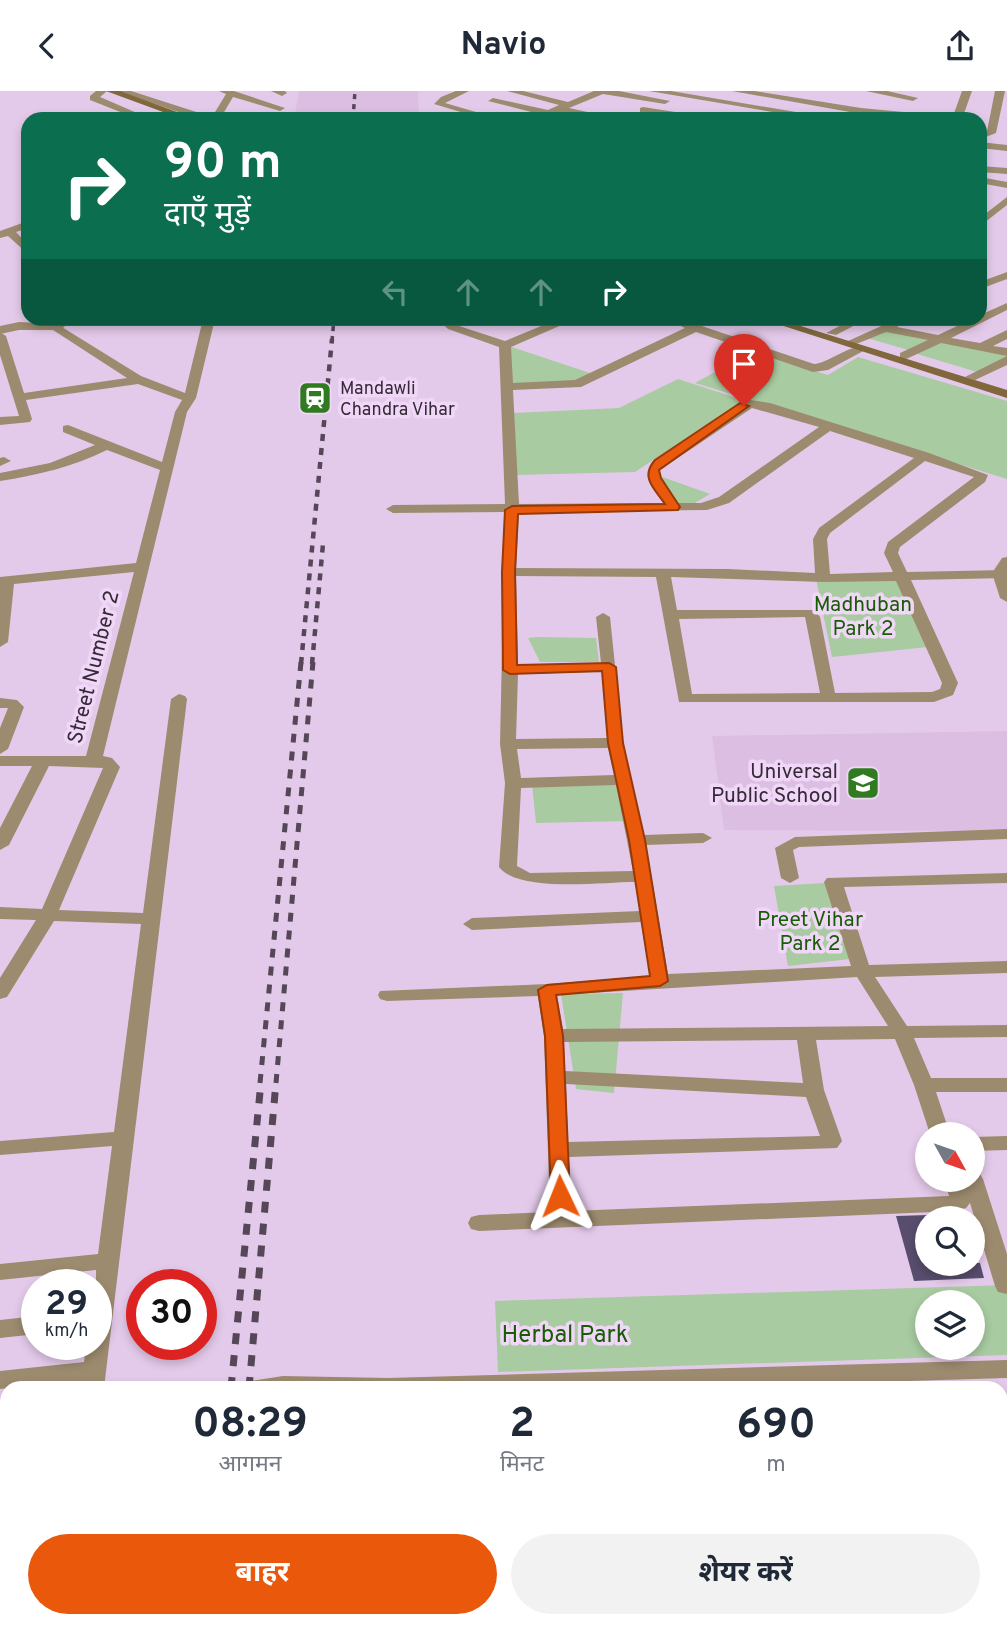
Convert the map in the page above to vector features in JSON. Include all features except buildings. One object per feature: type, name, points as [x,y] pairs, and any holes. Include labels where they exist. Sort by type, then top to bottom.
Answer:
[{"type":"main road","points":[[98,91],[154,112]]},
{"type":"main road","points":[[111,91],[171,112]]},
{"type":"main road","points":[[792,326],[904,356],[919,354],[1007,394]]},
{"type":"main road","points":[[809,326],[857,345],[919,354],[971,377],[1007,387]]},
{"type":"street","points":[[98,91],[93,98],[127,112]]},
{"type":"street","points":[[122,91],[187,112]]},
{"type":"street","points":[[437,91],[459,93]]},
{"type":"street","points":[[512,91],[580,112]]},
{"type":"street","points":[[554,112],[601,91],[727,112]]},
{"type":"street","points":[[654,91],[787,112]]},
{"type":"street","points":[[737,91],[772,94],[871,112]]},
{"type":"street","points":[[800,91],[942,112]]},
{"type":"street","points":[[871,91],[913,98]]},
{"type":"street","points":[[959,112],[967,91]]},
{"type":"street","points":[[218,112],[227,92],[280,108]]},
{"type":"street","points":[[459,93],[439,104],[469,112]]},
{"type":"street","points":[[748,112],[772,94]]},
{"type":"street","points":[[987,136],[991,133],[995,111],[1002,95]]},
{"type":"street","points":[[608,112],[634,96]]},
{"type":"street","points":[[493,101],[527,112]]},
{"type":"street","points":[[630,108],[656,112]]},
{"type":"street","points":[[995,111],[1007,112]]},
{"type":"street","points":[[993,126],[1007,127]]},
{"type":"street","points":[[987,139],[1007,138]]},
{"type":"street","points":[[987,141],[1007,148]]},
{"type":"street","points":[[987,156],[1007,157]]},
{"type":"street","points":[[987,170],[1007,171]]},
{"type":"street","points":[[987,181],[1007,185]]},
{"type":"street","points":[[987,217],[1004,203]]},
{"type":"street","points":[[5,233],[21,246]]},
{"type":"street","points":[[987,283],[1007,275]]},
{"type":"street","points":[[987,316],[1007,306]]},
{"type":"street","points":[[987,311],[1007,317]]},
{"type":"street","points":[[0,330],[21,326]]},
{"type":"street","points":[[65,326],[106,361],[178,397],[190,398]]},
{"type":"street","name":"Street Number 2","points":[[0,993],[9,963],[48,915],[112,767],[106,761],[93,762],[181,412],[190,398],[206,326]]},
{"type":"street","points":[[451,326],[505,345],[551,326]]},
{"type":"street","points":[[693,326],[813,368],[824,367],[890,326]]},
{"type":"street","points":[[832,334],[847,326]]},
{"type":"street","points":[[919,354],[940,339],[966,326]]},
{"type":"street","points":[[507,387],[578,384],[696,327]]},
{"type":"street","points":[[885,328],[1007,352]]},
{"type":"street","points":[[982,347],[1007,334]]},
{"type":"street","points":[[0,336],[26,419],[0,421]]},
{"type":"street","points":[[505,345],[512,510],[508,744],[513,783],[508,867],[516,874],[529,878],[643,876]]},
{"type":"street","points":[[971,377],[1007,360]]},
{"type":"street","points":[[19,398],[142,380]]},
{"type":"street","points":[[663,573],[685,699],[934,697],[947,692],[950,683],[891,553],[893,545],[980,479],[981,475],[757,404],[744,406],[659,463],[653,470],[654,478],[674,507]]},
{"type":"street","points":[[393,509],[702,507],[724,501],[829,426]]},
{"type":"street","points":[[68,429],[167,468]]},
{"type":"street","points":[[0,477],[57,467],[80,459],[106,445]]},
{"type":"street","points":[[823,578],[820,539],[824,531],[924,456]]},
{"type":"street","points":[[0,642],[4,580],[142,567]]},
{"type":"street","points":[[509,572],[823,578],[1004,569],[1007,598]]},
{"type":"street","points":[[670,615],[809,613],[813,617],[828,696]]},
{"type":"street","points":[[603,617],[615,743],[637,840],[660,981]]},
{"type":"street","points":[[510,670],[609,667]]},
{"type":"street","points":[[107,1269],[179,699]]},
{"type":"street","points":[[0,703],[11,703],[16,707],[0,750]]},
{"type":"street","points":[[508,744],[615,743]]},
{"type":"street","points":[[0,761],[93,762]]},
{"type":"street","points":[[0,845],[42,763]]},
{"type":"street","points":[[513,783],[623,780]]},
{"type":"street","points":[[790,879],[784,848],[795,842],[1007,834]]},
{"type":"street","points":[[637,840],[702,838]]},
{"type":"street","points":[[936,1122],[902,1033],[862,971],[833,881],[1007,878]]},
{"type":"street","points":[[0,913],[152,919]]},
{"type":"street","points":[[472,924],[650,916]]},
{"type":"street","points":[[387,995],[547,990],[660,981],[862,971],[1007,967]]},
{"type":"street","points":[[547,990],[554,1036],[561,1219]]},
{"type":"street","points":[[554,1036],[1007,1031]]},
{"type":"street","points":[[559,1150],[828,1144],[832,1141],[814,1090],[806,1035]]},
{"type":"street","points":[[556,1077],[814,1090]]},
{"type":"street","points":[[924,1085],[1007,1085]]},
{"type":"street","points":[[0,1148],[124,1138]]},
{"type":"street","points":[[985,1144],[1007,1143]]},
{"type":"street","points":[[479,1223],[958,1203],[961,1200],[958,1192]]},
{"type":"street","points":[[977,1192],[1006,1286]]},
{"type":"street","points":[[0,1272],[108,1261]]},
{"type":"street","points":[[0,1329],[21,1327]]},
{"type":"street","points":[[0,1380],[93,1379],[95,1360]]},
{"type":"street","points":[[594,1381],[1007,1369]]},
{"type":"shaded area","points":[[299,91],[418,91],[419,112],[295,112]]},
{"type":"shaded area","name":"Universal Public School","points":[[1007,731],[1007,831],[724,830],[712,736]]},
{"type":"green space","points":[[886,330],[932,340],[912,351],[867,338]]},
{"type":"green space","points":[[941,340],[1007,354],[1007,359],[977,372],[914,353]]},
{"type":"green space","points":[[509,346],[593,374],[575,382],[511,385]]},
{"type":"green space","points":[[753,351],[828,375],[858,357],[1007,401],[1007,479],[695,383]]},
{"type":"green space","points":[[678,379],[743,400],[635,472],[515,475],[514,413],[619,408]]},
{"type":"green space","points":[[654,474],[710,494],[686,508],[678,504]]},
{"type":"green space","name":"Madhuban Park 2","points":[[816,579],[901,581],[928,647],[832,657]]},
{"type":"green space","points":[[528,638],[596,638],[599,662],[540,662]]},
{"type":"green space","points":[[623,782],[631,821],[536,823],[532,784]]},
{"type":"green space","name":"Preet Vihar Park 2","points":[[825,883],[850,959],[788,966],[774,886]]},
{"type":"green space","points":[[623,993],[614,1093],[576,1089],[561,994]]},
{"type":"green space","name":"Herbal Park","points":[[1007,1285],[1007,1355],[985,1356],[985,1290],[915,1290],[915,1358],[498,1372],[495,1301]]},
{"type":"railway","points":[[354,112],[355,91]]},
{"type":"railway","points":[[332,341],[333,326]]},
{"type":"railway","points":[[301,664],[332,339]]},
{"type":"railway","points":[[312,664],[323,544]]},
{"type":"railway","points":[[260,1083],[301,662]]},
{"type":"railway","points":[[276,1083],[313,662]]},
{"type":"railway","points":[[232,1381],[261,1082]]},
{"type":"railway","points":[[250,1381],[276,1082]]},
{"type":"place","name":"Mandawli Chandra Vihar","points":[[315,398]]},
{"type":"place","name":"Universal Public School","points":[[863,783]]},
{"type":"route","points":[[560,1196],[554,1036],[547,990],[660,981],[637,840],[615,743],[609,667],[510,670],[509,572],[512,510],[674,507],[654,478],[653,470],[659,463],[744,406]]}]
